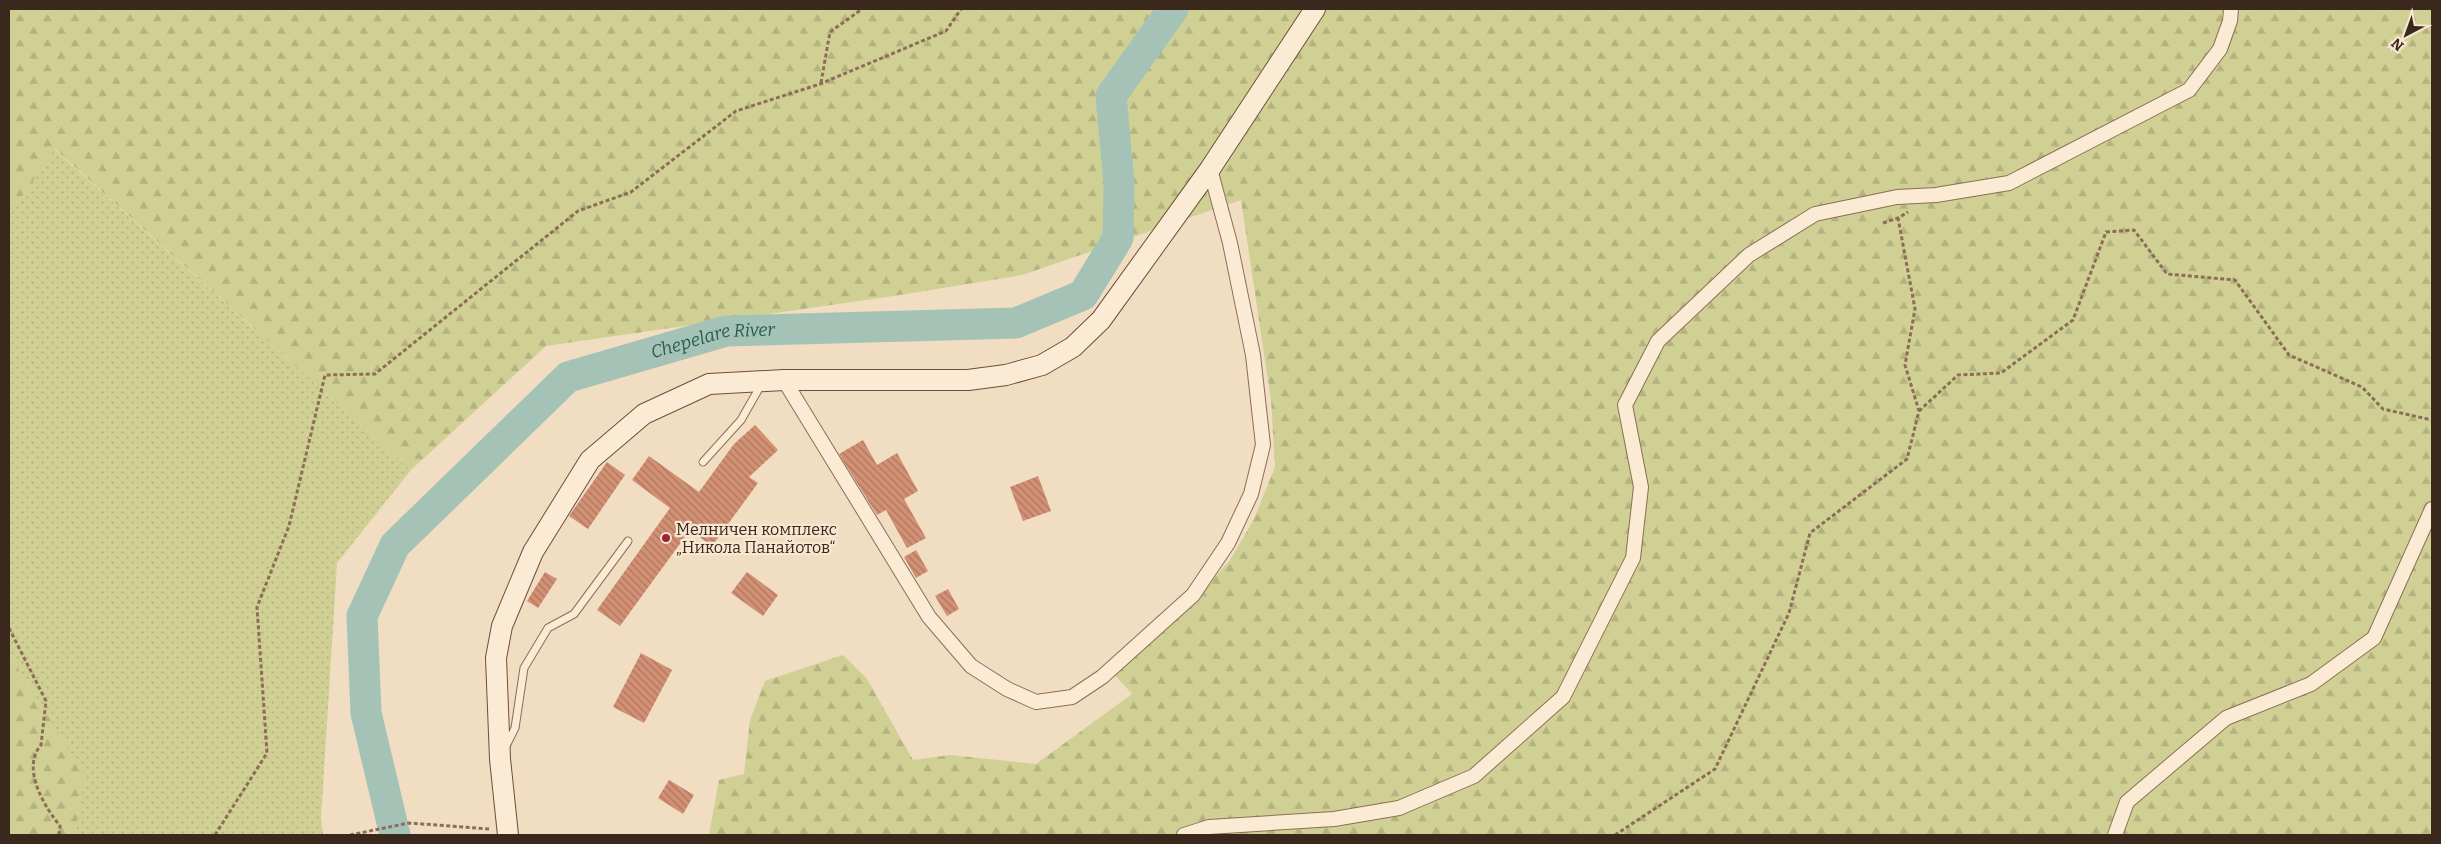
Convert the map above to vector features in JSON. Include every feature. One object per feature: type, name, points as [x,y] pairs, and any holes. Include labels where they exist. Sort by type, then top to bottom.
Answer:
[{"type":"main road","points":[[507,833],[500,759],[496,658],[502,626],[533,552],[590,460],[644,414],[709,384],[784,380],[968,380],[1006,375],[1042,365],[1073,347],[1101,320],[1210,169],[1315,9]]},
{"type":"street","points":[[1184,835],[1209,827],[1334,819],[1399,808],[1474,776],[1563,697],[1633,558],[1641,487],[1625,405],[1658,341],[1749,255],[1816,214],[1897,197],[1936,194],[2009,183],[2189,90],[2220,49],[2230,22],[2231,9]]},
{"type":"street","points":[[784,380],[929,618],[971,666],[1007,689],[1036,702],[1072,697],[1102,677],[1193,595],[1228,543],[1251,494],[1263,446],[1253,355],[1230,243],[1210,169]]},
{"type":"street","points":[[2115,835],[2127,802],[2226,718],[2311,684],[2374,638],[2432,509]]},
{"type":"lane","points":[[703,462],[742,420],[764,381]]},
{"type":"lane","points":[[500,759],[515,728],[524,668],[548,628],[574,614],[628,541]]},
{"type":"path","points":[[820,84],[830,32],[862,9]]},
{"type":"path","points":[[215,835],[267,753],[256,606],[288,526],[325,375],[375,374],[578,211],[631,192],[736,111],[820,84],[946,31],[961,9]]},
{"type":"path","points":[[1615,835],[1715,769],[1789,613],[1810,533],[1907,459],[1919,411],[1906,365],[1915,309],[1898,218],[1883,222]]},
{"type":"path","points":[[1919,411],[1958,375],[2001,373],[2073,320],[2106,232],[2134,230],[2167,274],[2235,280],[2289,355],[2362,387],[2383,409],[2432,420]]},
{"type":"path","points":[[9,628],[30,665],[46,700],[41,745],[38,749],[33,768],[43,804],[60,826],[58,835]]},
{"type":"path","points":[[350,835],[409,823],[507,833]]},
{"type":"green space","points":[[9,9],[2432,9],[2432,835],[709,835],[719,780],[744,774],[750,720],[765,681],[843,655],[867,679],[913,760],[950,755],[1036,764],[1132,694],[1113,673],[1196,599],[1230,560],[1254,519],[1275,467],[1271,400],[1241,200],[1022,275],[900,295],[546,346],[411,470],[55,149],[9,215]]},
{"type":"green space","points":[[54,149],[411,470],[337,563],[321,818],[323,835],[75,835],[84,775],[9,654],[9,215]]},
{"type":"green space","points":[[9,654],[85,775],[75,835],[9,835]]},
{"type":"building","name":"Мелничен комплекс „Никола Панайотов“","points":[[755,425],[778,450],[749,477],[758,483],[712,546],[690,530],[620,626],[597,610],[670,508],[632,480],[649,456],[699,492],[734,444]]},
{"type":"building","points":[[863,440],[877,465],[897,453],[918,491],[904,499],[926,538],[907,548],[886,510],[877,515],[839,454]]},
{"type":"building","points":[[607,462],[625,475],[588,529],[569,516]]},
{"type":"building","points":[[1038,476],[1051,511],[1023,521],[1010,487]]},
{"type":"building","points":[[916,550],[928,571],[916,578],[904,557]]},
{"type":"building","points":[[545,572],[557,579],[538,608],[527,601]]},
{"type":"building","points":[[747,572],[778,595],[763,616],[731,593]]},
{"type":"building","points":[[948,589],[959,609],[947,616],[935,596]]},
{"type":"building","points":[[641,653],[672,670],[644,723],[613,707]]},
{"type":"building","points":[[669,780],[694,795],[683,814],[658,798]]},
{"type":"waterway","name":"Chepelare River","points":[[395,835],[366,713],[362,616],[395,545],[568,377],[726,331],[1016,323],[1083,295],[1118,238],[1119,183],[1111,96],[1173,9]]},
{"type":"place","name":"Мелничен комплекс „Никола Панайотов“","points":[[666,538]]}]
